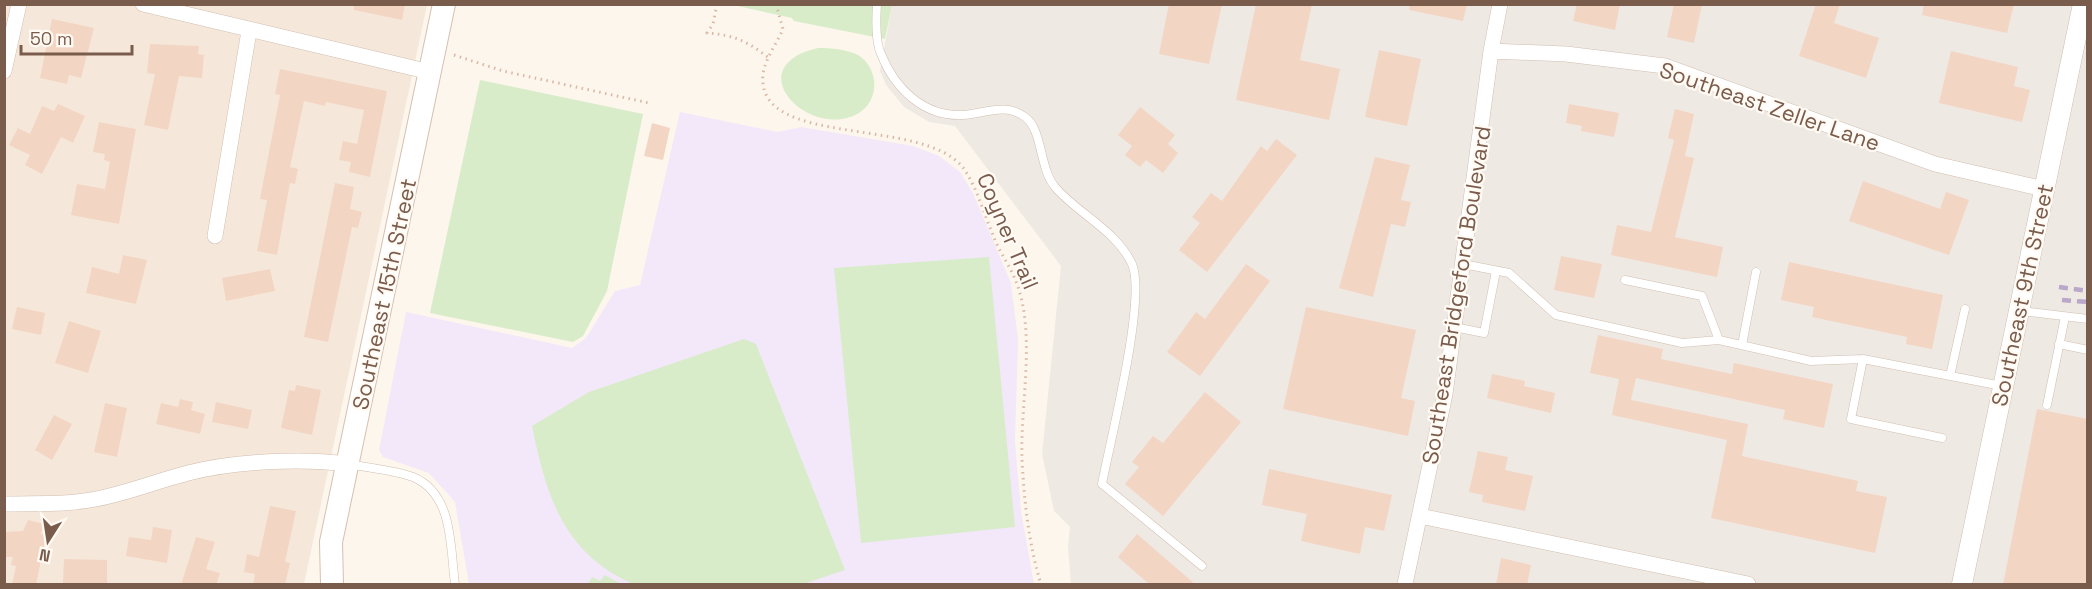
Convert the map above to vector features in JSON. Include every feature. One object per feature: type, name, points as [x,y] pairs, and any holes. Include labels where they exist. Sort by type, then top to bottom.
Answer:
[{"type":"main road","name":"Southeast 15th Street","points":[[332,585],[331,542],[444,4]]},
{"type":"street","points":[[4,71],[19,4]]},
{"type":"street","points":[[143,4],[249,31],[430,72]]},
{"type":"street","name":"Southeast Bridgeford Boulevard","points":[[1405,585],[1445,394],[1491,51],[1500,4]]},
{"type":"street","name":"Southeast 9th Street","points":[[1962,585],[2083,4]]},
{"type":"street","points":[[215,236],[249,31]]},
{"type":"street","name":"Southeast Zeller Lane","points":[[1491,51],[1566,54],[1665,66],[1935,164],[2044,189]]},
{"type":"street","points":[[4,504],[56,504],[96,500],[190,472],[245,464],[326,461],[347,464]]},
{"type":"street","points":[[1420,516],[1748,584]]},
{"type":"lane","points":[[877,4],[880,53],[900,86],[911,98],[926,109],[940,113],[963,115],[996,109],[1011,110],[1025,117],[1036,138],[1044,171],[1055,187],[1118,244],[1132,265],[1136,305],[1102,484],[1202,566]]},
{"type":"lane","points":[[1463,264],[1509,273],[1557,315],[1682,343],[1719,340],[1810,361],[1863,359],[2003,387]]},
{"type":"lane","points":[[1454,327],[1484,333],[1496,271]]},
{"type":"lane","points":[[1742,345],[1756,272]]},
{"type":"lane","points":[[1625,280],[1702,296],[1719,340]]},
{"type":"lane","points":[[1950,376],[1965,309]]},
{"type":"lane","points":[[2019,310],[2088,320]]},
{"type":"lane","points":[[2047,405],[2065,316]]},
{"type":"lane","points":[[2060,344],[2088,350]]},
{"type":"lane","points":[[1863,359],[1851,418],[1942,438]]},
{"type":"lane","points":[[347,464],[413,477],[434,490],[443,504],[455,585]]},
{"type":"path","points":[[717,4],[713,24],[707,33],[731,34],[755,46],[769,58]]},
{"type":"path","name":"Coyner Trail","points":[[776,4],[783,29],[763,73],[764,93],[776,110],[800,122],[904,138],[945,152],[963,168],[1017,284],[1023,313],[1026,384],[1022,459],[1029,522],[1041,585]]},
{"type":"path","points":[[454,55],[503,71],[650,103]]},
{"type":"shaded area","points":[[4,5],[427,5],[304,584],[5,584]]},
{"type":"shaded area","points":[[892,5],[2087,5],[2087,584],[1071,584],[1068,546],[1070,527],[1054,511],[1042,454],[1061,266],[955,126],[929,122],[904,107],[886,85],[880,71]]},
{"type":"shaded area","points":[[680,112],[778,132],[801,127],[913,146],[939,156],[960,172],[973,193],[1011,283],[1018,340],[1015,442],[1021,511],[1034,584],[469,584],[455,502],[429,473],[383,457],[379,450],[406,312],[572,348],[586,338],[615,291],[640,285]]},
{"type":"green space","points":[[733,5],[892,5],[885,39],[794,21],[792,18]]},
{"type":"green space","points":[[818,48],[838,49],[853,53],[865,61],[870,68],[874,84],[873,92],[871,100],[859,113],[840,119],[820,118],[803,110],[789,98],[782,85],[783,70],[794,57]]},
{"type":"green space","points":[[480,80],[643,114],[607,291],[583,336],[573,342],[430,313]]},
{"type":"green space","points":[[989,257],[1015,527],[861,543],[834,268]]},
{"type":"green space","points":[[744,339],[756,344],[845,570],[803,584],[633,584],[609,571],[574,539],[552,498],[537,451],[532,426],[589,392]]},
{"type":"green space","points":[[605,575],[621,584],[588,584],[592,577],[600,581]]},
{"type":"building","points":[[354,4],[405,4],[402,20],[354,10]]},
{"type":"building","points":[[1169,4],[1222,4],[1209,64],[1159,54]]},
{"type":"building","points":[[1256,4],[1312,4],[1300,60],[1340,69],[1329,120],[1236,100]]},
{"type":"building","points":[[1410,4],[1467,4],[1463,21],[1409,10]]},
{"type":"building","points":[[1577,4],[1620,4],[1615,30],[1573,21]]},
{"type":"building","points":[[1674,4],[1702,4],[1694,43],[1667,37]]},
{"type":"building","points":[[1816,4],[1840,4],[1834,23],[1879,38],[1866,78],[1799,56]]},
{"type":"building","points":[[1924,4],[2014,4],[2007,33],[1922,15]]},
{"type":"building","points":[[52,19],[94,28],[81,78],[69,75],[67,84],[40,78]]},
{"type":"building","points":[[150,44],[199,46],[198,54],[204,55],[202,78],[179,76],[168,130],[144,125],[155,74],[147,73]]},
{"type":"building","points":[[1379,50],[1421,59],[1407,126],[1365,117]]},
{"type":"building","points":[[1951,51],[2018,67],[2014,86],[2030,90],[2022,122],[1939,103]]},
{"type":"building","points":[[280,69],[387,91],[370,177],[349,172],[351,162],[339,160],[343,141],[357,144],[364,110],[326,102],[325,106],[304,101],[290,167],[298,169],[295,184],[290,183],[277,255],[257,251],[267,200],[260,199],[280,95],[275,94]]},
{"type":"building","points":[[58,104],[85,116],[73,143],[61,137],[42,174],[25,165],[30,155],[9,145],[18,128],[30,134],[42,106],[54,111]]},
{"type":"building","points":[[1569,104],[1619,113],[1614,137],[1581,131],[1582,126],[1566,123]]},
{"type":"building","points":[[1140,107],[1175,135],[1168,144],[1178,153],[1163,173],[1146,160],[1140,167],[1125,155],[1132,146],[1118,135]]},
{"type":"building","points":[[1675,109],[1694,114],[1685,156],[1694,158],[1675,237],[1723,247],[1717,277],[1611,255],[1617,225],[1651,232],[1674,140],[1668,138]]},
{"type":"building","points":[[99,122],[136,129],[119,224],[71,215],[77,184],[105,189],[110,162],[104,160],[105,154],[93,152]]},
{"type":"building","points":[[652,123],[670,128],[663,160],[644,156]]},
{"type":"building","points":[[1276,139],[1297,155],[1207,272],[1179,250],[1200,223],[1192,217],[1211,193],[1222,201],[1261,146],[1267,151]]},
{"type":"building","points":[[1375,157],[1410,165],[1401,200],[1411,202],[1405,227],[1391,224],[1373,297],[1339,288]]},
{"type":"building","points":[[1863,181],[1940,209],[1946,192],[1969,200],[1949,255],[1849,221]]},
{"type":"building","points":[[335,183],[354,187],[350,209],[362,212],[358,228],[352,227],[328,342],[304,337]]},
{"type":"building","points":[[123,255],[147,260],[136,304],[86,293],[92,267],[119,274]]},
{"type":"building","points":[[1561,256],[1602,264],[1594,298],[1554,290]]},
{"type":"building","points":[[1789,262],[1943,295],[1932,349],[1906,344],[1907,337],[1812,317],[1814,307],[1781,300]]},
{"type":"building","points":[[1246,264],[1270,281],[1200,376],[1167,352],[1196,312],[1205,319]]},
{"type":"building","points":[[270,269],[275,291],[226,301],[222,278]]},
{"type":"building","points":[[17,307],[45,313],[41,335],[12,329]]},
{"type":"building","points":[[1306,307],[1416,330],[1401,398],[1415,401],[1408,436],[1283,409]]},
{"type":"building","points":[[69,321],[101,331],[88,373],[55,363]]},
{"type":"building","points":[[1598,335],[1663,349],[1661,359],[1732,374],[1734,363],[1833,384],[1824,428],[1783,419],[1785,410],[1636,378],[1631,400],[1748,424],[1742,456],[1858,481],[1856,491],[1887,497],[1875,553],[1711,518],[1727,440],[1612,415],[1619,379],[1590,373]]},
{"type":"building","points":[[1492,374],[1525,381],[1524,386],[1555,393],[1551,413],[1487,398]]},
{"type":"building","points":[[296,385],[321,390],[312,435],[281,428],[289,390],[295,391]]},
{"type":"building","points":[[1205,392],[1241,422],[1163,516],[1125,484],[1139,467],[1132,462],[1153,436],[1163,443]]},
{"type":"building","points":[[180,399],[193,402],[191,410],[205,414],[200,434],[156,424],[161,403],[178,407]]},
{"type":"building","points":[[216,402],[252,410],[248,429],[212,422]]},
{"type":"building","points":[[105,403],[127,408],[117,457],[94,452]]},
{"type":"building","points":[[2037,409],[2088,419],[2088,585],[2003,585]]},
{"type":"building","points":[[54,415],[72,424],[52,460],[35,450]]},
{"type":"building","points":[[1478,451],[1508,457],[1505,470],[1533,476],[1525,511],[1482,502],[1483,495],[1469,492]]},
{"type":"building","points":[[1269,469],[1392,495],[1384,531],[1365,527],[1360,554],[1301,541],[1307,514],[1262,505]]},
{"type":"building","points":[[270,506],[296,511],[285,562],[290,563],[285,585],[253,585],[255,574],[244,572],[247,554],[259,557]]},
{"type":"building","points":[[28,520],[44,524],[41,534],[46,535],[36,585],[12,585],[16,566],[11,565],[13,557],[4,557],[4,532],[23,531]]},
{"type":"building","points":[[153,527],[172,530],[167,563],[126,556],[129,537],[151,540]]},
{"type":"building","points":[[1137,534],[1196,585],[1150,585],[1118,557]]},
{"type":"building","points":[[196,537],[215,542],[206,569],[220,573],[216,585],[181,585]]},
{"type":"building","points":[[1501,558],[1531,565],[1527,585],[1496,585]]},
{"type":"building","points":[[64,559],[107,560],[107,583],[63,583]]},
{"type":"railway","points":[[2059,287],[2088,291]]},
{"type":"railway","points":[[2062,300],[2088,302]]}]
